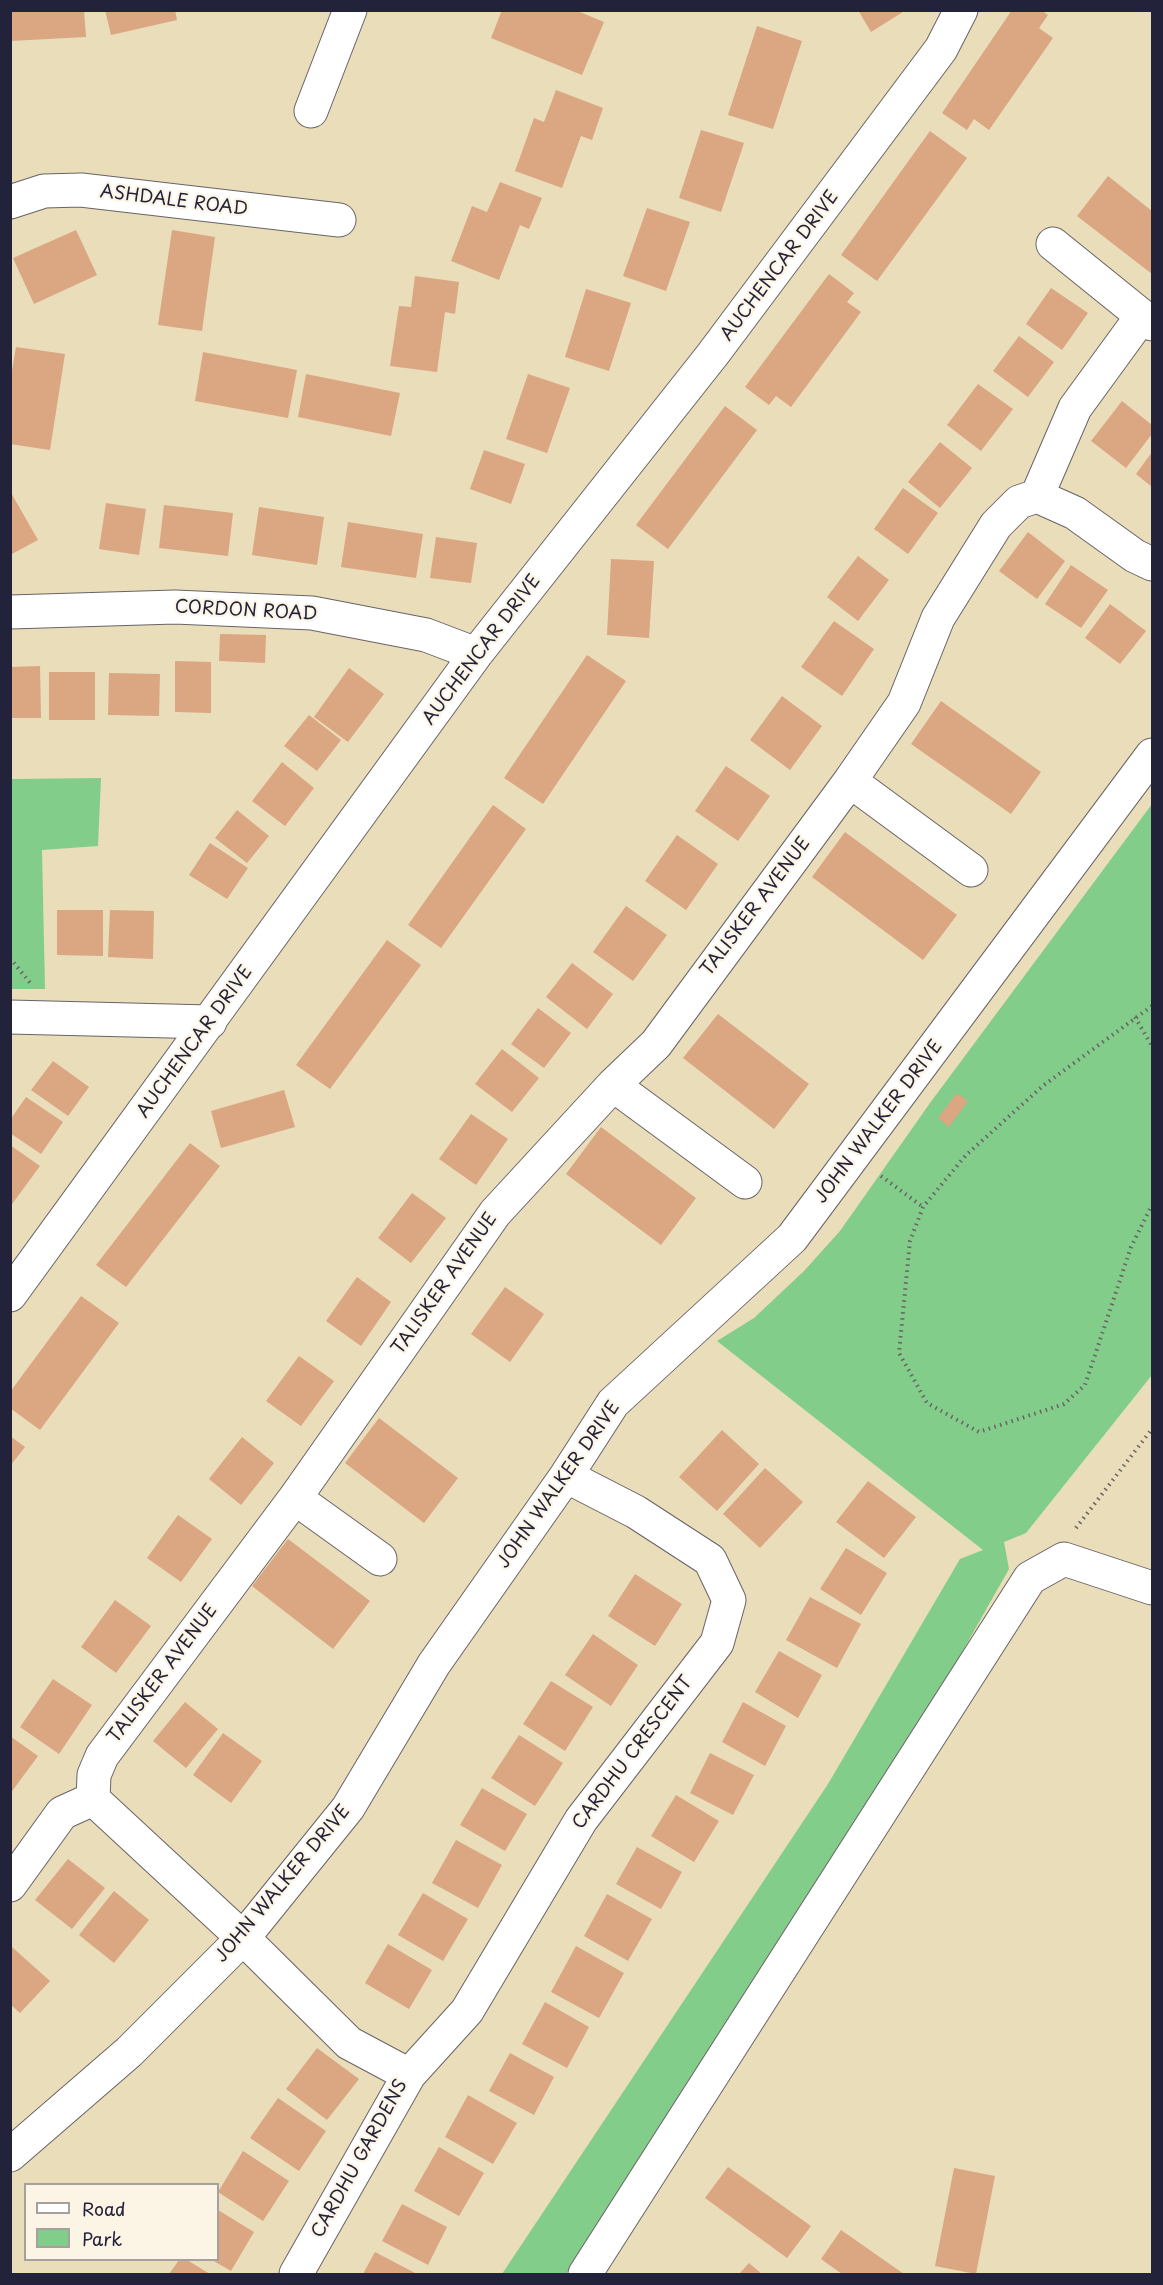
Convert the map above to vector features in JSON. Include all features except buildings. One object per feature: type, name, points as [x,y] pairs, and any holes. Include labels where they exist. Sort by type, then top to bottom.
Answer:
[{"type":"street","points":[[311,111],[350,10]]},
{"type":"street","name":"AUCHENCAR DRIVE","points":[[10,1295],[476,654],[721,345],[942,49],[961,10]]},
{"type":"street","name":"ASHDALE ROAD","points":[[10,202],[44,191],[81,190],[339,220]]},
{"type":"street","points":[[1053,244],[1147,320],[1075,408],[1037,496],[1075,513],[1135,556],[1152,564]]},
{"type":"street","name":"TALISKER AVENUE","points":[[93,1799],[94,1775],[102,1756],[295,1498],[495,1213],[613,1085],[656,1044],[850,781],[904,703],[938,618],[996,525],[1019,502],[1037,496]]},
{"type":"street","name":"CORDON ROAD","points":[[10,612],[175,607],[312,613],[426,635],[476,654]]},
{"type":"street","name":"JOHN WALKER DRIVE","points":[[10,2155],[129,2052],[243,1938],[348,1808],[434,1664],[566,1476],[614,1403],[792,1238],[1152,756]]},
{"type":"street","points":[[850,781],[971,870]]},
{"type":"street","points":[[10,1017],[210,1022]]},
{"type":"street","points":[[613,1085],[745,1182]]},
{"type":"street","name":"CARDHU CRESCENT","points":[[409,2075],[467,2011],[581,1820],[717,1643],[729,1600],[711,1560],[636,1512],[566,1476]]},
{"type":"street","points":[[295,1498],[380,1559]]},
{"type":"street","points":[[585,2274],[1030,1578],[1064,1559],[1152,1588]]},
{"type":"street","points":[[10,1885],[62,1813],[93,1799]]},
{"type":"street","name":"CARDHU GARDENS","points":[[93,1799],[243,1938],[349,2043],[409,2075],[296,2274]]},
{"type":"path","points":[[1152,1006],[1027,1100],[966,1155],[923,1208],[910,1241],[899,1353],[927,1403],[979,1432],[1064,1404],[1085,1385],[1131,1247],[1152,1205]]},
{"type":"path","points":[[1135,1017],[1152,1046]]},
{"type":"path","points":[[853,1157],[923,1208]]},
{"type":"path","points":[[1064,1559],[1078,1522],[1152,1429]]},
{"type":"green space","points":[[101,778],[98,846],[42,850],[45,989],[11,989],[11,779]]},
{"type":"green space","points":[[1152,804],[1152,1375],[1026,1533],[1004,1542],[1009,1569],[914,1737],[661,2134],[566,2274],[502,2274],[828,1784],[960,1559],[983,1550],[717,1341],[754,1318],[804,1271],[840,1231],[930,1103]]}]
